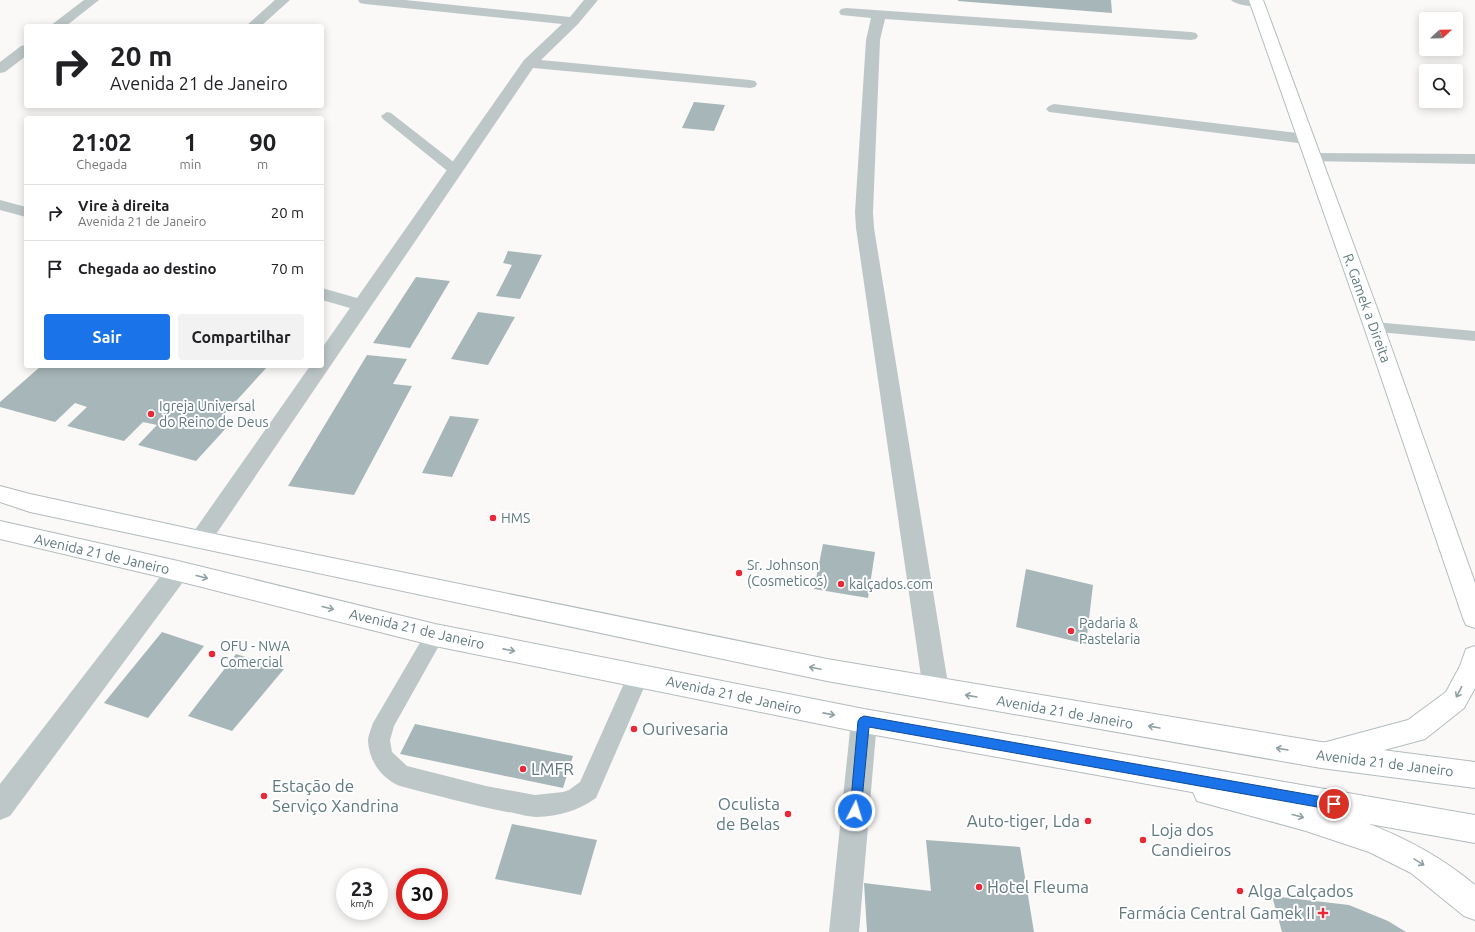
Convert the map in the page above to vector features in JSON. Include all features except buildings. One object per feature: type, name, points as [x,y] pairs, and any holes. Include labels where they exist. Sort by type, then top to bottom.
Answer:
[{"type":"main road","name":"R. Gamek a Direita","points":[[1256,2],[1374,327],[1475,618]]},
{"type":"main road","name":"Avenida 21 de Janeiro","points":[[0,494],[30,503],[200,540],[826,670],[1321,755],[1475,775]]},
{"type":"main road","name":"Avenida 21 de Janeiro","points":[[0,530],[178,571],[435,635],[864,721],[1475,829]]},
{"type":"main road","points":[[1321,755],[1415,730],[1456,700],[1472,668],[1475,657]]},
{"type":"main road","points":[[1084,760],[1349,830],[1402,852],[1442,877],[1475,905]]},
{"type":"street","points":[[61,24],[92,0]]},
{"type":"street","points":[[254,24],[283,0]]},
{"type":"street","points":[[365,0],[573,21]]},
{"type":"street","points":[[324,360],[529,63],[573,21],[591,0]]},
{"type":"street","points":[[846,12],[1191,36]]},
{"type":"street","points":[[879,14],[874,40],[864,212],[865,228],[936,690]]},
{"type":"street","points":[[0,69],[24,51]]},
{"type":"street","points":[[529,63],[750,84]]},
{"type":"street","points":[[1054,109],[1306,139]]},
{"type":"street","points":[[1313,158],[1475,160]]},
{"type":"street","points":[[0,205],[24,211]]},
{"type":"street","points":[[324,295],[362,305]]},
{"type":"street","points":[[200,540],[319,368]]},
{"type":"street","points":[[0,807],[178,571]]},
{"type":"street","points":[[844,932],[864,721]]},
{"type":"lane","points":[[1236,0],[1256,2]]},
{"type":"lane","points":[[387,116],[455,170]]},
{"type":"lane","points":[[1374,327],[1475,336]]},
{"type":"lane","points":[[435,635],[384,723],[379,740],[382,757],[400,775],[486,797],[535,806],[563,803],[576,799],[588,790],[638,676]]},
{"type":"place","name":"Igreja Universal do Reino de Deus","points":[[151,414]]},
{"type":"place","name":"HMS","points":[[493,518]]},
{"type":"place","name":"Sr. Johnson (Cosmeticos)","points":[[739,573]]},
{"type":"place","name":"kalçados.com","points":[[841,584]]},
{"type":"place","name":"Padaria & Pastelaria","points":[[1071,631]]},
{"type":"place","name":"OFU - NWA Comercial","points":[[212,654]]},
{"type":"place","name":"Ourivesaria","points":[[634,729]]},
{"type":"place","name":"LMFR","points":[[523,769]]},
{"type":"place","name":"Estação de Serviço Xandrina","points":[[264,796]]},
{"type":"place","name":"Oculista de Belas","points":[[788,814]]},
{"type":"place","name":"Auto-tiger, Lda","points":[[1088,821]]},
{"type":"place","name":"Loja dos Candieiros","points":[[1143,840]]},
{"type":"place","name":"Hotel Fleuma","points":[[979,887]]},
{"type":"place","name":"Alga Calçados","points":[[1240,891]]},
{"type":"place","name":"Farmácia Central Gamek II","points":[[1323,913]]},
{"type":"route","points":[[855,811],[864,721],[1334,804]]}]
